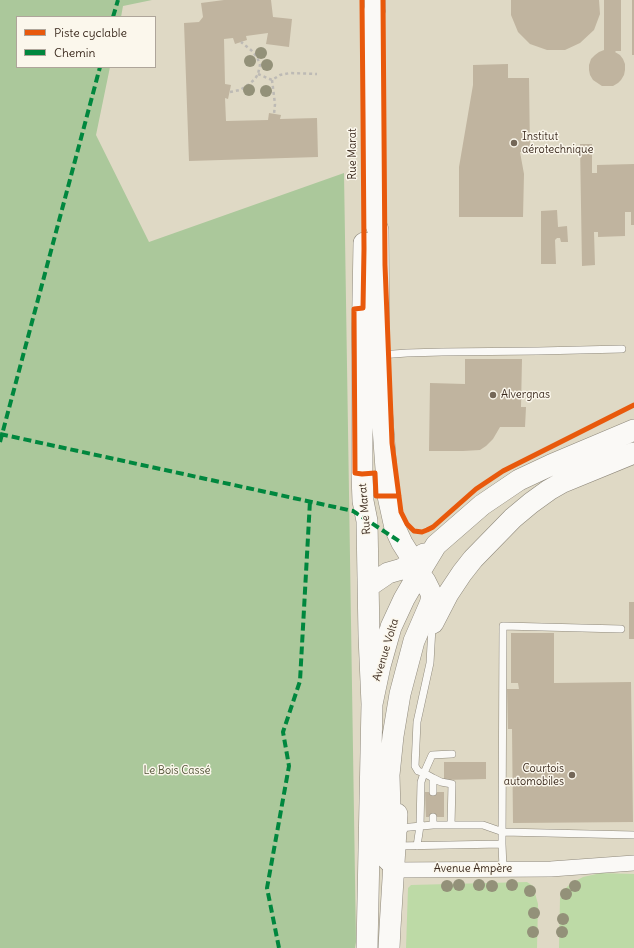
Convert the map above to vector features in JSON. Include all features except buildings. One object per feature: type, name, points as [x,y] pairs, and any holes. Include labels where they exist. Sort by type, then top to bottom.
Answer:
[{"type":"main road","name":"Rue Marat","points":[[362,0],[364,226],[370,355],[379,373],[388,496],[396,528],[402,543],[430,590],[432,597],[414,642],[396,715],[392,744],[390,782],[390,811],[396,837]]},
{"type":"main road","name":"Rue Marat","points":[[372,704],[367,521],[363,501],[362,474],[378,230],[374,220],[374,105],[371,26],[375,8],[375,0]]},
{"type":"main road","name":"Avenue Volta","points":[[367,948],[372,704],[380,666],[391,627],[404,599],[416,567],[436,545],[464,520],[482,505],[519,480],[634,430]]},
{"type":"main road","points":[[389,948],[404,735],[418,666],[432,627],[448,594],[466,568],[485,547],[513,518],[531,503],[563,482],[634,453]]},
{"type":"main road","points":[[368,586],[388,573],[416,567]]},
{"type":"street","points":[[370,795],[379,812],[380,847],[383,859],[394,870]]},
{"type":"street","name":"Avenue Ampère","points":[[394,870],[551,869],[634,863]]},
{"type":"lane","points":[[370,355],[442,352],[622,349]]},
{"type":"lane","points":[[503,869],[503,626],[621,629]]},
{"type":"lane","points":[[432,627],[430,663],[417,722],[415,766],[418,771],[441,782],[452,784],[451,825]]},
{"type":"lane","points":[[417,846],[420,826],[421,782],[424,773],[432,754],[452,754]]},
{"type":"lane","points":[[433,778],[433,792]]},
{"type":"lane","points":[[433,817],[433,826]]},
{"type":"lane","points":[[396,837],[420,826],[451,825],[483,825],[503,832],[634,835]]},
{"type":"lane","points":[[396,837],[417,846],[502,844]]},
{"type":"path","points":[[230,92],[240,90],[248,85],[258,74],[260,64],[257,57],[252,50],[241,42]]},
{"type":"path","points":[[272,80],[280,75],[290,73],[317,74]]},
{"type":"path","points":[[258,74],[272,80]]},
{"type":"path","points":[[272,80],[274,114]]},
{"type":"green space","name":"Le Bois Cassé","points":[[0,0],[152,0],[123,6],[121,16],[16,16],[16,68],[110,68],[96,135],[149,242],[344,173],[356,942],[355,948],[0,948]]},
{"type":"green space","points":[[601,873],[634,874],[634,948],[559,948],[560,898],[562,892],[570,884],[583,877]]},
{"type":"green space","points":[[527,882],[533,886],[538,904],[537,948],[406,948],[408,888],[411,885]]},
{"type":"marked path","points":[[113,16],[118,0]]},
{"type":"marked path","points":[[0,442],[100,68]]},
{"type":"marked path","points":[[0,434],[353,511],[402,543]]},
{"type":"marked path","points":[[279,948],[267,888],[289,766],[283,732],[300,681],[310,501]]},
{"type":"cycle path","points":[[362,0],[364,249],[363,308],[354,309],[355,473],[375,473],[376,496],[399,496]]},
{"type":"cycle path","points":[[383,0],[385,265],[392,443],[401,512],[407,524],[414,531],[422,532],[433,527],[476,489],[503,471],[634,405]]},
{"type":"place","name":"Institut aérotechnique","points":[[514,143]]},
{"type":"place","name":"Alvergnas","points":[[493,395]]},
{"type":"place","name":"Courtois automobiles","points":[[572,775]]}]
